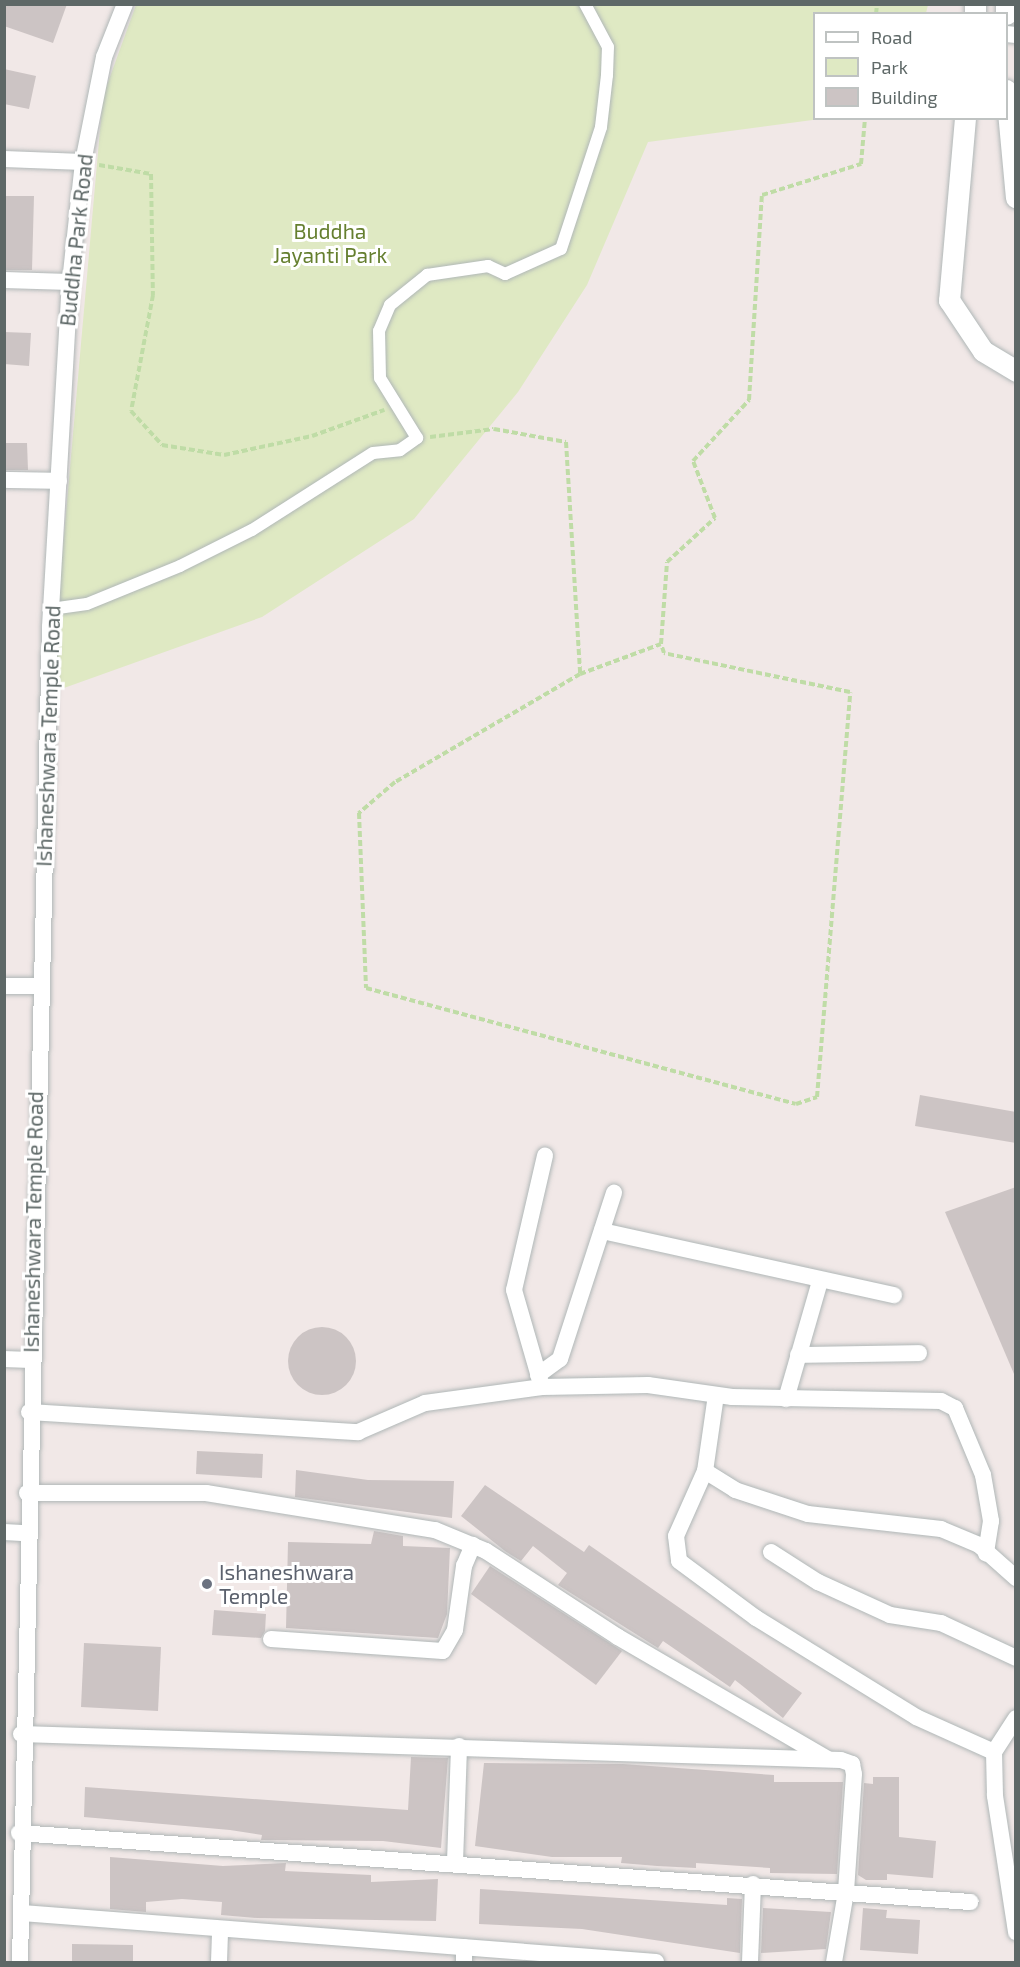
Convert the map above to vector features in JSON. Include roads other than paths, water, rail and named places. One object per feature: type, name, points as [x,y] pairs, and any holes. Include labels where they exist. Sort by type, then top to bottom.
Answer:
[{"type":"street","name":"Buddha Park Road","points":[[59,481],[70,282],[83,162],[104,57],[125,4]]},
{"type":"street","points":[[51,609],[96,601],[180,566],[252,530],[373,453],[400,450],[417,438],[380,378],[376,356],[390,305],[405,288],[445,270],[489,266],[505,274],[547,259],[570,231],[601,127],[607,75],[608,47],[585,4]]},
{"type":"street","points":[[1008,112],[1016,198]]},
{"type":"street","points":[[965,120],[949,300],[983,351],[1016,371]]},
{"type":"street","points":[[4,159],[83,162]]},
{"type":"street","points":[[4,280],[70,282]]},
{"type":"street","points":[[4,480],[59,481]]},
{"type":"street","name":"Ishaneshwara Temple Road","points":[[20,1962],[13,1941],[22,1913],[19,1833],[12,1800],[21,1734],[39,986],[51,609],[59,481]]},
{"type":"street","points":[[4,986],[39,986]]},
{"type":"street","points":[[540,1381],[514,1290],[545,1156]]},
{"type":"street","points":[[540,1381],[560,1359],[614,1193]]},
{"type":"street","points":[[602,1231],[820,1281],[894,1295]]},
{"type":"street","points":[[786,1399],[820,1281]]},
{"type":"street","points":[[798,1355],[920,1353]]},
{"type":"street","points":[[4,1359],[30,1360]]},
{"type":"street","points":[[29,1412],[358,1432],[425,1402],[540,1381],[648,1385],[716,1395],[786,1399],[941,1401],[955,1408],[987,1493],[991,1521],[986,1554]]},
{"type":"street","points":[[716,1395],[705,1471],[676,1536],[679,1560],[756,1618],[915,1717],[994,1752]]},
{"type":"street","points":[[705,1471],[735,1490],[808,1514],[941,1529],[986,1554],[1016,1578]]},
{"type":"street","points":[[27,1493],[206,1493],[435,1530],[473,1545],[830,1760]]},
{"type":"street","points":[[4,1532],[26,1533]]},
{"type":"street","points":[[271,1639],[442,1651],[455,1630],[460,1582],[473,1545]]},
{"type":"street","points":[[771,1552],[818,1582],[890,1615],[941,1623],[1016,1658]]},
{"type":"street","points":[[1016,1718],[994,1752],[995,1796],[1016,1932]]},
{"type":"street","points":[[21,1734],[459,1746],[830,1760],[852,1764],[854,1774],[846,1892],[834,1962]]},
{"type":"street","points":[[455,1862],[459,1746]]},
{"type":"street","points":[[19,1833],[455,1862],[971,1902]]},
{"type":"street","points":[[750,1962],[753,1884]]},
{"type":"street","points":[[22,1913],[464,1955],[656,1962]]},
{"type":"street","points":[[219,1962],[220,1931]]},
{"type":"place","name":"Ishaneshwara Temple","points":[[207,1584]]},
{"type":"park label","name":"Buddha Jayanti Park","points":[[330,243]]}]
